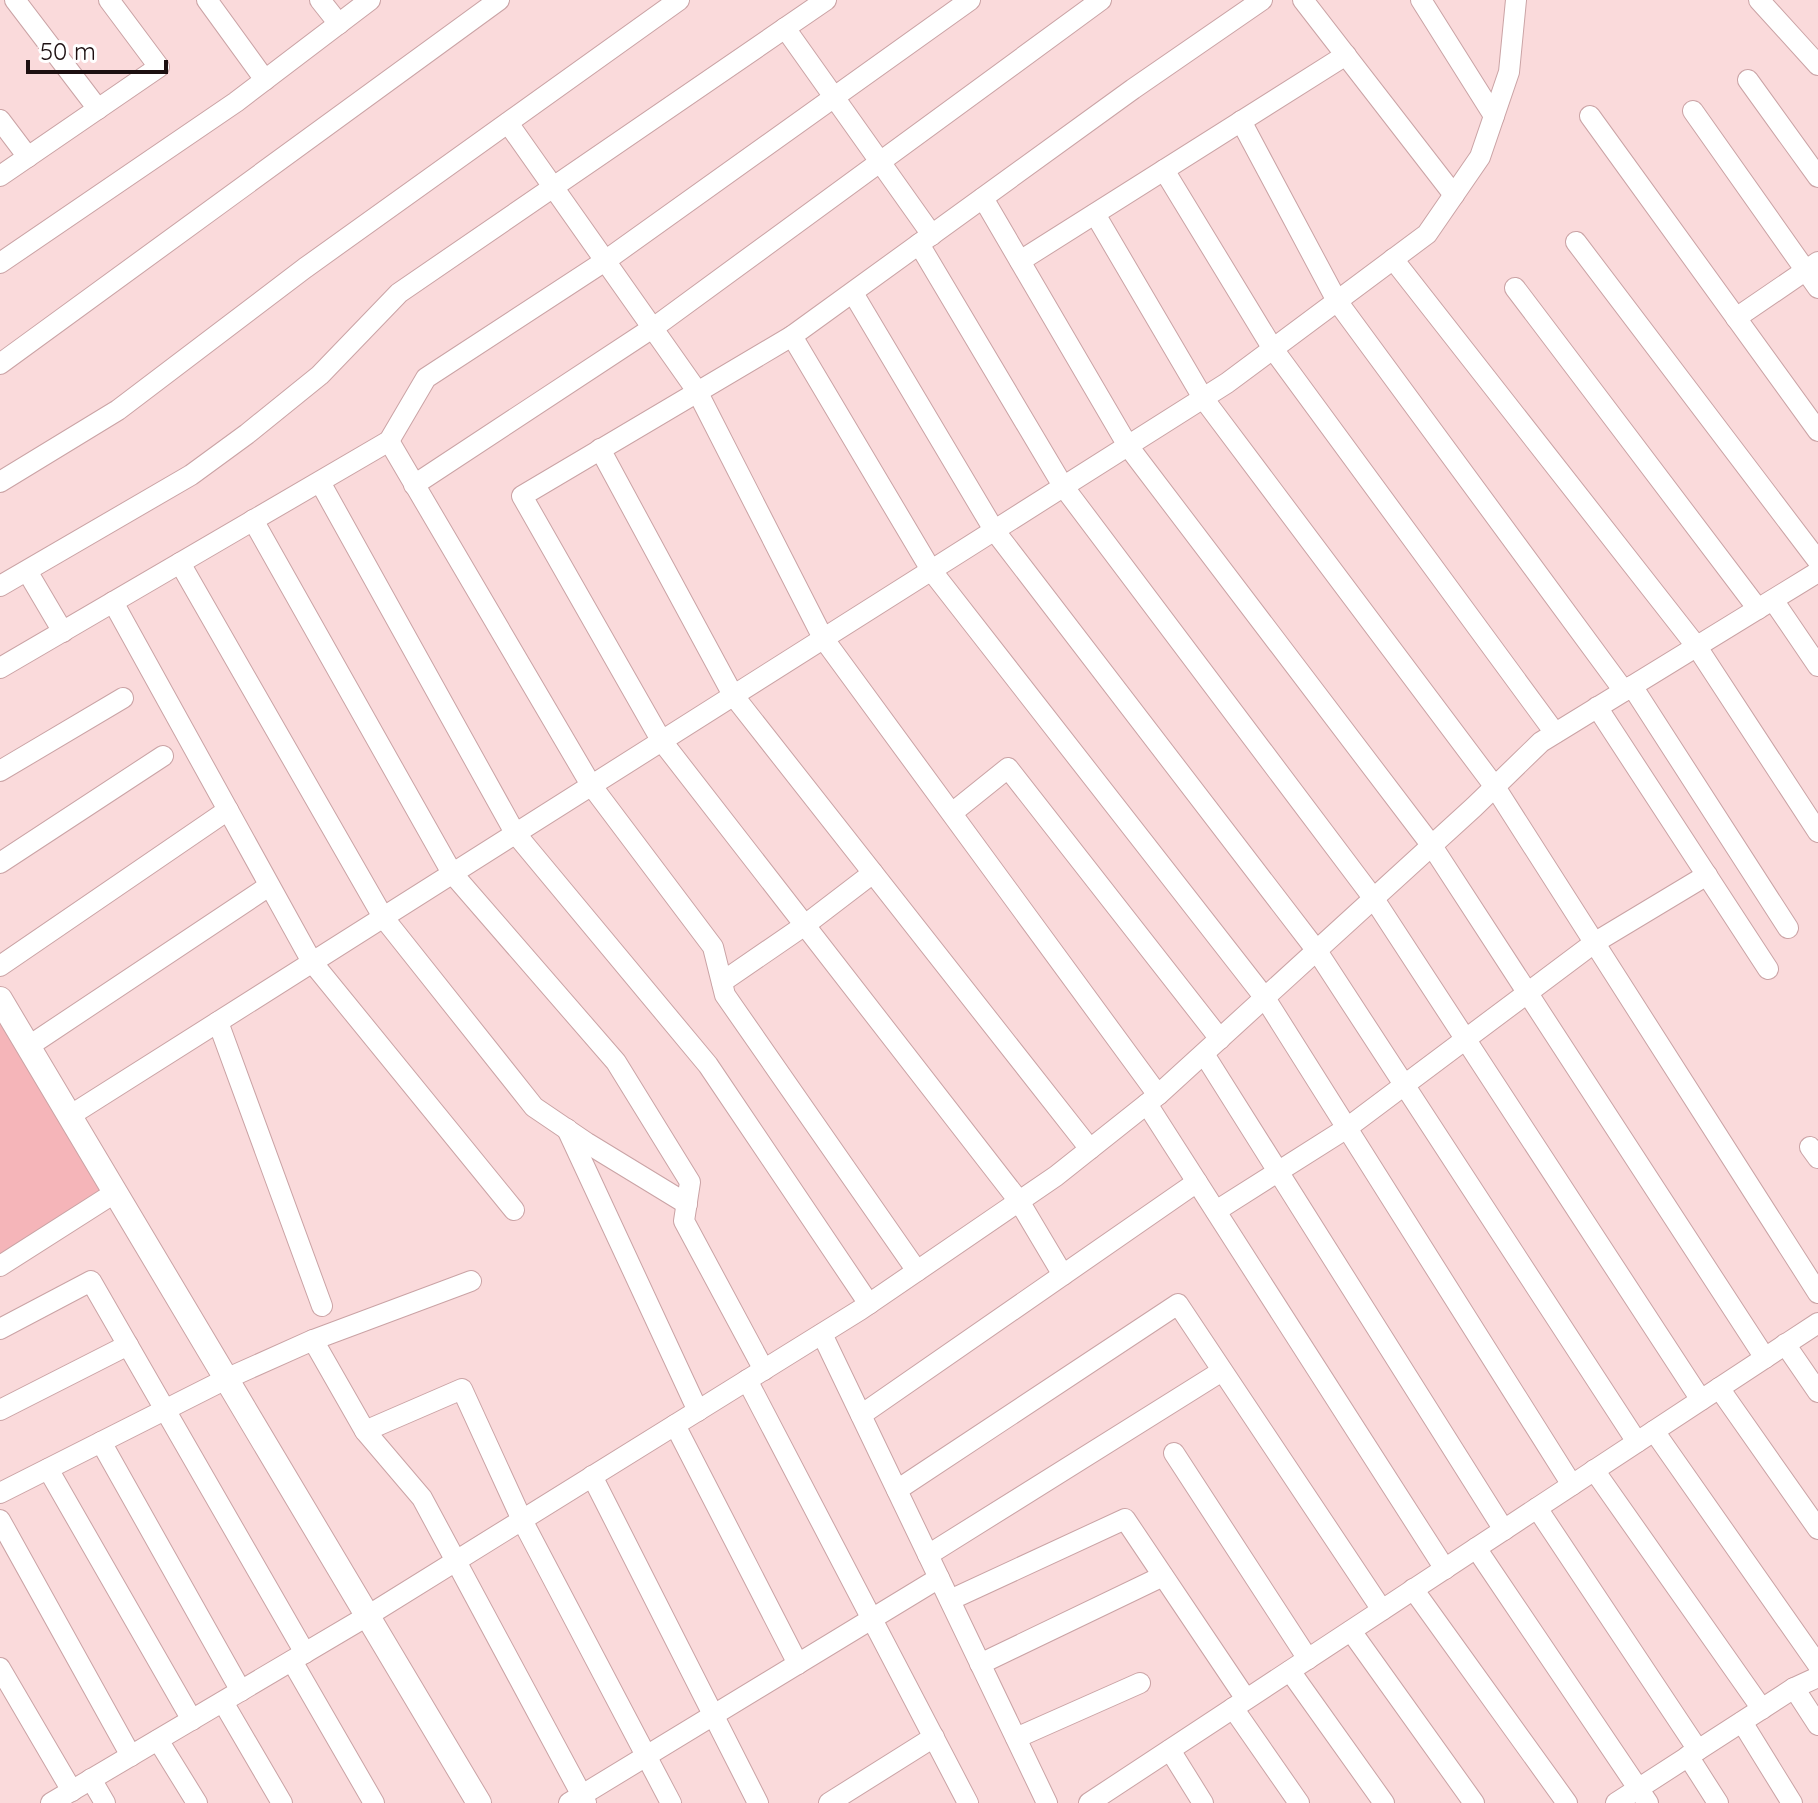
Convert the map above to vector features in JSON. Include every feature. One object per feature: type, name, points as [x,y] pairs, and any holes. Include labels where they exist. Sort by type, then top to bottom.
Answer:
[{"type":"street","points":[[15,0],[98,109]]},
{"type":"street","points":[[0,176],[159,67],[109,0]]},
{"type":"street","points":[[207,0],[265,80]]},
{"type":"street","points":[[320,0],[339,24]]},
{"type":"street","points":[[0,263],[265,80],[370,0]]},
{"type":"street","points":[[2,360],[499,0]]},
{"type":"street","points":[[0,482],[118,410],[305,268],[679,0]]},
{"type":"street","points":[[0,586],[191,475],[320,375],[399,293],[826,0]]},
{"type":"street","points":[[0,668],[389,441],[426,378],[605,261],[970,0]]},
{"type":"street","points":[[414,485],[652,328],[1101,0]]},
{"type":"street","points":[[1063,1275],[1019,1201],[661,740],[522,496],[792,336],[1195,44],[1262,0]]},
{"type":"street","points":[[1303,0],[1454,195]]},
{"type":"street","points":[[1421,0],[1494,116]]},
{"type":"street","points":[[71,1115],[1203,398],[1427,234],[1480,157],[1509,72],[1516,0]]},
{"type":"street","points":[[1759,0],[1818,65]]},
{"type":"street","points":[[785,28],[880,162],[1063,486],[1374,899],[1701,1400]]},
{"type":"street","points":[[1020,261],[1346,55]]},
{"type":"street","points":[[1748,80],[1818,177]]},
{"type":"street","points":[[1693,111],[1812,266],[1818,288]]},
{"type":"street","points":[[1590,116],[1818,431]]},
{"type":"street","points":[[0,120],[28,157]]},
{"type":"street","points":[[1241,121],[1337,301],[1628,688],[1788,928]]},
{"type":"street","points":[[508,123],[697,391],[823,638],[952,813],[1153,1100],[1197,1182],[1445,1569]]},
{"type":"street","points":[[1164,170],[1273,349],[1555,733]]},
{"type":"street","points":[[983,198],[1128,446],[1432,846],[1765,1358]]},
{"type":"street","points":[[1095,214],[1203,398],[1495,787],[1818,1293]]},
{"type":"street","points":[[1576,242],[1818,561]]},
{"type":"street","points":[[1393,259],[1697,647],[1818,832]]},
{"type":"street","points":[[1736,318],[1812,266]]},
{"type":"street","points":[[1515,288],[1765,605],[1818,666]]},
{"type":"street","points":[[853,293],[994,530],[1317,951],[1646,1436],[1818,1665]]},
{"type":"street","points":[[792,336],[931,570],[1265,998],[1572,1485]]},
{"type":"street","points":[[389,441],[591,785],[713,947],[725,995],[917,1271]]},
{"type":"street","points":[[600,449],[733,695],[1090,1149]]},
{"type":"street","points":[[320,482],[515,833],[708,1065],[869,1304]]},
{"type":"street","points":[[253,520],[452,873],[616,1062],[690,1182],[684,1221],[872,1619],[968,1803]]},
{"type":"street","points":[[180,563],[383,917],[534,1107],[687,1204]]},
{"type":"street","points":[[27,571],[63,632]]},
{"type":"street","points":[[51,1803],[369,1615],[822,1334],[1019,1201],[1153,1100],[1432,846],[1541,742],[1818,572]]},
{"type":"street","points":[[113,602],[312,962],[514,1210]]},
{"type":"street","points":[[0,771],[123,698]]},
{"type":"street","points":[[1597,707],[1768,969]]},
{"type":"street","points":[[0,863],[163,756]]},
{"type":"street","points":[[952,813],[1008,768],[1220,1039]]},
{"type":"street","points":[[0,966],[228,810]]},
{"type":"street","points":[[722,982],[873,873]]},
{"type":"street","points":[[1216,1211],[1347,1128],[1594,943],[1707,875]]},
{"type":"street","points":[[29,1046],[269,886]]},
{"type":"street","points":[[0,999],[479,1803]]},
{"type":"street","points":[[218,1022],[322,1306]]},
{"type":"street","points":[[1204,1054],[1504,1530]]},
{"type":"street","points":[[567,1129],[698,1411]]},
{"type":"street","points":[[861,1415],[1197,1182]]},
{"type":"street","points":[[0,1266],[116,1192]]},
{"type":"street","points":[[0,1329],[91,1281],[165,1410],[374,1803]]},
{"type":"street","points":[[0,1493],[228,1378],[313,1340],[471,1281]]},
{"type":"street","points":[[897,1490],[1178,1304],[1382,1610]]},
{"type":"street","points":[[1089,1803],[1119,1795],[1170,1750],[1818,1323]]},
{"type":"street","points":[[822,1334],[1047,1803]]},
{"type":"street","points":[[313,1340],[365,1431],[422,1498],[579,1800],[939,1578]]},
{"type":"street","points":[[1785,1344],[1818,1392]]},
{"type":"street","points":[[0,1410],[128,1345]]},
{"type":"street","points":[[928,1555],[1222,1371]]},
{"type":"street","points":[[1719,1388],[1818,1529]]},
{"type":"street","points":[[365,1431],[462,1389],[522,1520],[671,1803]]},
{"type":"street","points":[[675,1425],[798,1664]]},
{"type":"street","points":[[101,1442],[241,1691]]},
{"type":"street","points":[[1174,1453],[1308,1659]]},
{"type":"street","points":[[48,1469],[192,1720]]},
{"type":"street","points":[[1594,1470],[1762,1709]]},
{"type":"street","points":[[592,1476],[758,1803]]},
{"type":"street","points":[[1537,1508],[1693,1753],[1718,1803]]},
{"type":"street","points":[[950,1600],[1125,1519],[1163,1576],[1299,1803]]},
{"type":"street","points":[[0,1520],[131,1756]]},
{"type":"street","points":[[1476,1548],[1643,1796]]},
{"type":"street","points":[[980,1664],[1163,1576]]},
{"type":"street","points":[[1413,1589],[1567,1803]]},
{"type":"street","points":[[1351,1631],[1474,1803]]},
{"type":"street","points":[[0,1668],[72,1791]]},
{"type":"street","points":[[1290,1671],[1384,1803]]},
{"type":"street","points":[[1616,1803],[1643,1796],[1693,1753],[1794,1688],[1818,1677]]},
{"type":"street","points":[[1016,1738],[1140,1683]]},
{"type":"street","points":[[1794,1688],[1818,1725]]},
{"type":"street","points":[[223,1702],[282,1803]]},
{"type":"street","points":[[1742,1722],[1792,1803]]},
{"type":"street","points":[[841,1800],[934,1737]]},
{"type":"street","points":[[158,1740],[197,1803]]},
{"type":"street","points":[[1170,1750],[1203,1803]]},
{"type":"street","points":[[91,1779],[105,1803]]},
{"type":"shaded area","points":[[0,1000],[114,1188],[0,1254]]}]
